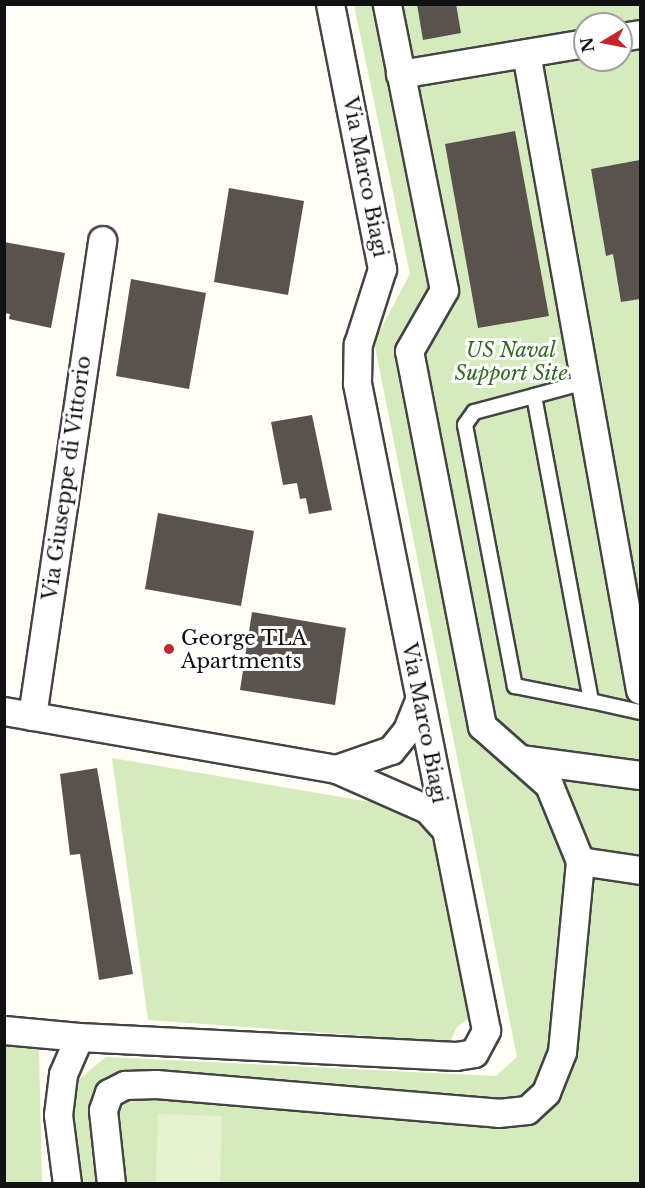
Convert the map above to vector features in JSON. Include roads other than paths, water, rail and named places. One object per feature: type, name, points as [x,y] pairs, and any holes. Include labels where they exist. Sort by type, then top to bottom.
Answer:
[{"type":"street","name":"Via Marco Biagi","points":[[79,1037],[456,1056],[474,1053],[486,1030],[357,383],[358,344],[382,269],[330,4]]},
{"type":"street","points":[[111,1184],[103,1110],[109,1093],[125,1085],[156,1084],[498,1113],[526,1110],[546,1092],[562,1052],[580,861],[549,785],[482,726],[409,351],[444,290],[387,4]]},
{"type":"street","points":[[400,74],[573,45]]},
{"type":"street","points":[[526,53],[640,690]]},
{"type":"street","name":"Via Giuseppe di Vittorio","points":[[32,716],[102,240]]},
{"type":"street","points":[[336,769],[391,750],[407,730],[419,700]]},
{"type":"street","points":[[4,711],[336,769],[427,808],[445,829]]},
{"type":"street","points":[[391,750],[414,757],[433,769],[410,800]]},
{"type":"street","points":[[520,759],[640,775]]},
{"type":"street","points":[[580,861],[640,867]]},
{"type":"street","points":[[4,1030],[79,1037],[63,1074],[58,1115],[67,1184]]},
{"type":"lane","points":[[585,382],[474,412],[465,426],[515,686],[640,712]]},
{"type":"lane","points":[[534,396],[591,701]]},
{"type":"place","name":"George TLA Apartments","points":[[169,649]]},
{"type":"park label","name":"US Naval Support Site","points":[[511,362]]}]
